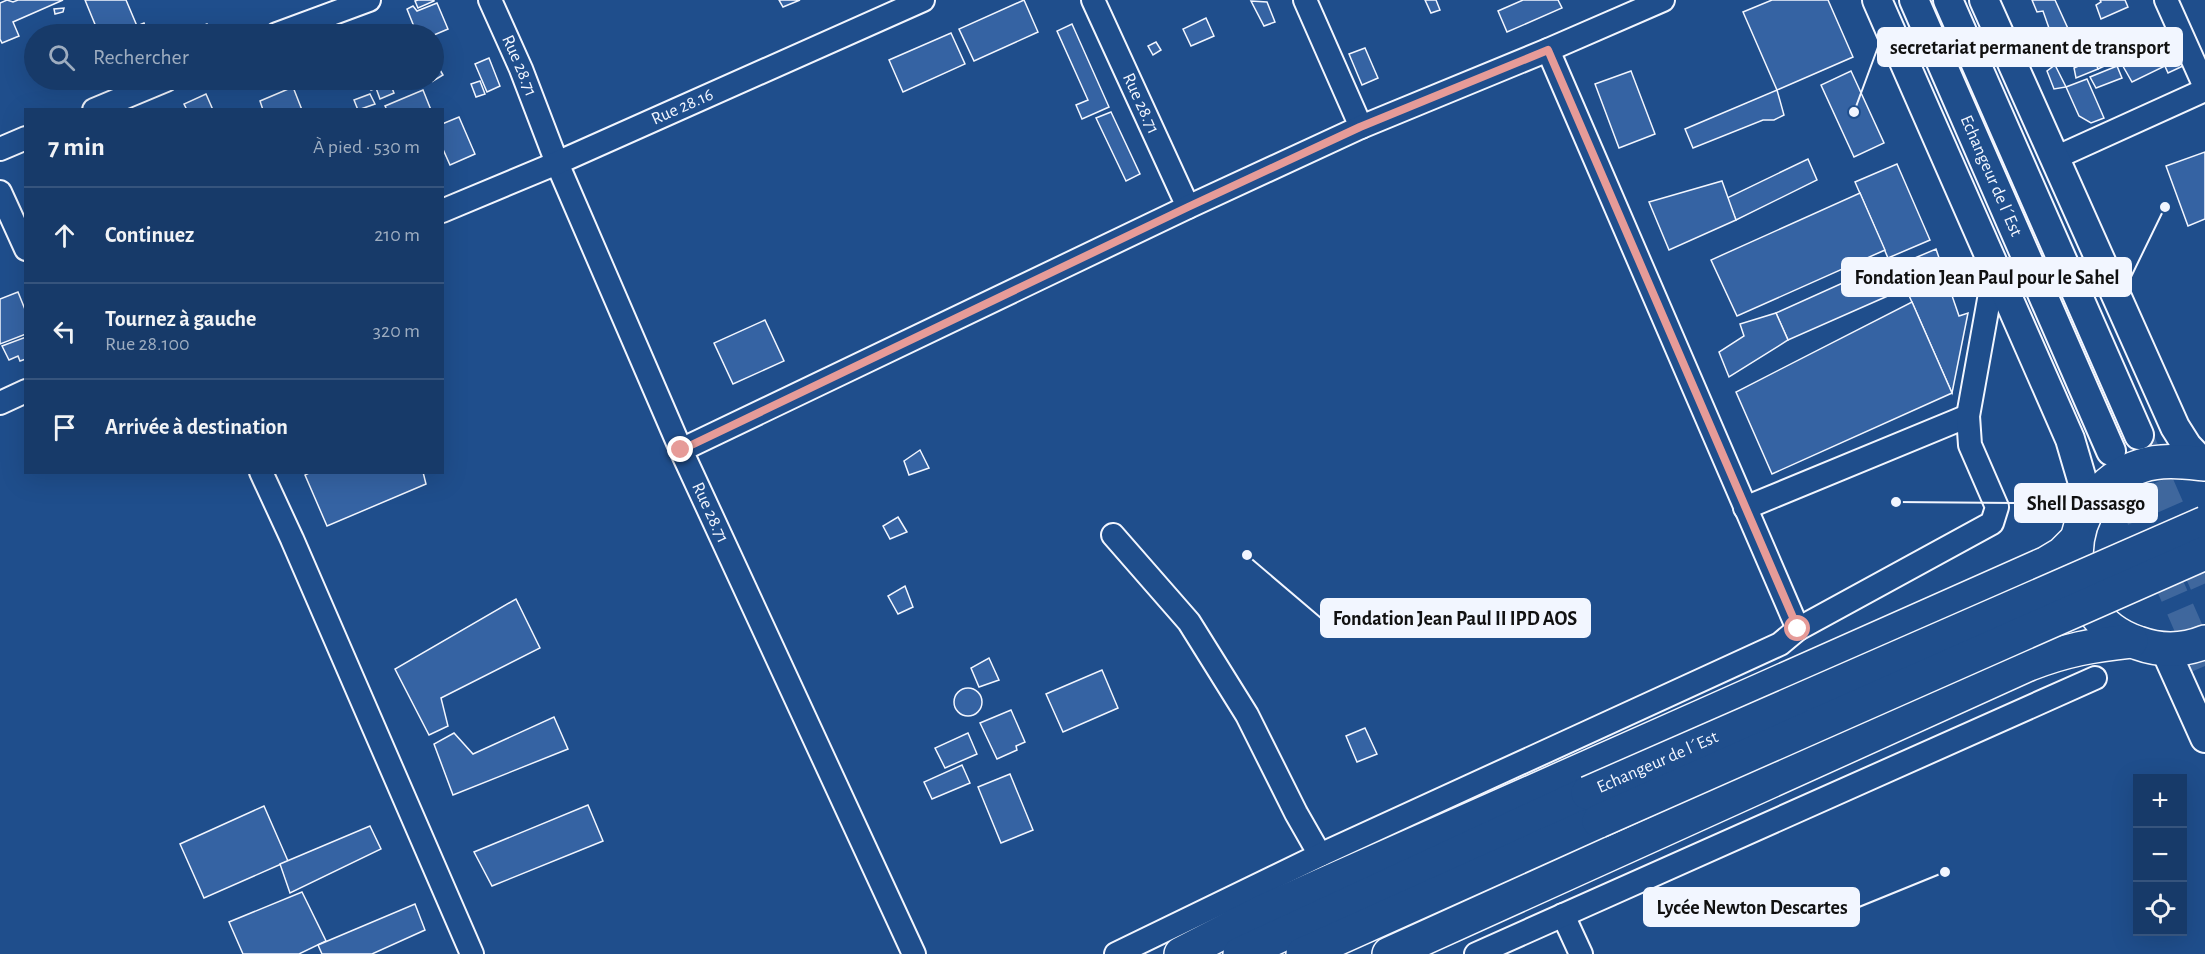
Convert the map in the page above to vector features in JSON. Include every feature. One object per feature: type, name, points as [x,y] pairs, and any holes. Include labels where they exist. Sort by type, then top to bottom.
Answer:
[{"type":"highway","points":[[1181,954],[1264,911],[2046,563],[2062,554],[2078,532],[2088,508],[2098,494],[2125,472],[2158,462],[2205,464]]},
{"type":"highway","name":"Echangeur de l´Est","points":[[1303,954],[1594,807],[2205,523]]},
{"type":"highway","points":[[2078,532],[2076,566],[2080,585],[2088,603],[2099,618],[2114,631],[2147,647],[2181,648],[2205,642]]},
{"type":"highway","name":"Echangeur de l´Est","points":[[1240,954],[2205,553]]},
{"type":"highway","points":[[1389,954],[2029,664],[2059,652],[2131,641]]},
{"type":"main road","points":[[1877,0],[2070,439],[2085,490],[2078,532]]},
{"type":"main road","name":"Echangeur de l´Est","points":[[1914,0],[2111,451]]},
{"type":"main road","name":"Echangeur de l´Est","points":[[1948,0],[2139,435]]},
{"type":"main road","points":[[1984,0],[2175,427],[2187,446],[2205,464]]},
{"type":"main road","points":[[2165,649],[2205,738]]},
{"type":"street","points":[[304,24],[369,0]]},
{"type":"street","name":"Rue 28.71","points":[[490,0],[521,69],[557,163],[681,450],[914,954]]},
{"type":"street","name":"Rue 28.16","points":[[444,210],[557,163],[923,0]]},
{"type":"street","name":"Rue 28.71","points":[[1093,0],[1188,207]]},
{"type":"street","points":[[1305,0],[1360,127]]},
{"type":"street","points":[[681,450],[1360,127],[1663,0]]},
{"type":"street","points":[[2055,158],[2205,88],[2166,0]]},
{"type":"street","points":[[1548,50],[1798,629]]},
{"type":"street","points":[[99,108],[142,90]]},
{"type":"street","points":[[0,149],[24,139]]},
{"type":"street","points":[[0,192],[24,245]]},
{"type":"street","points":[[1116,954],[1320,855],[1780,644],[1798,629],[1992,523],[1996,507],[1970,445],[1968,416],[1995,266]]},
{"type":"street","points":[[0,403],[24,392]]},
{"type":"street","points":[[1745,508],[1968,416]]},
{"type":"street","points":[[262,474],[472,954]]},
{"type":"street","points":[[1113,535],[1189,622],[1247,715],[1296,813],[1320,855]]},
{"type":"street","points":[[1476,954],[2095,678]]},
{"type":"street","points":[[1563,915],[1581,954]]},
{"type":"building","points":[[7,0],[13,2],[63,0],[13,22],[19,36],[2,43],[0,3]]},
{"type":"building","points":[[85,0],[126,0],[136,24],[95,24]]},
{"type":"building","points":[[779,0],[800,0],[783,7]]},
{"type":"building","points":[[1024,0],[1038,32],[974,61],[959,29]]},
{"type":"building","points":[[1425,0],[1436,0],[1440,10],[1431,13]]},
{"type":"building","points":[[1523,0],[1558,0],[1562,8],[1507,32],[1498,11]]},
{"type":"building","points":[[1772,0],[1828,0],[1853,57],[1777,90],[1743,12]]},
{"type":"building","points":[[2032,0],[2055,0],[2070,33],[2050,44],[2046,38],[2050,31],[2043,11],[2037,12]]},
{"type":"building","points":[[2100,0],[2125,0],[2128,7],[2101,19],[2096,5],[2101,2]]},
{"type":"building","points":[[415,1],[434,1],[418,8]]},
{"type":"building","points":[[1251,1],[1267,2],[1275,22],[1264,26]]},
{"type":"building","points":[[437,3],[448,29],[444,31],[444,24],[413,24],[407,9],[413,6],[417,11]]},
{"type":"building","points":[[64,8],[63,12],[55,14],[54,9]]},
{"type":"building","points":[[1206,18],[1214,36],[1191,46],[1183,29]]},
{"type":"building","points":[[1072,24],[1109,107],[1082,119],[1076,105],[1088,100],[1057,31]]},
{"type":"building","points":[[951,33],[965,64],[903,92],[889,60]]},
{"type":"building","points":[[2104,34],[2115,61],[2098,69],[2086,41]]},
{"type":"building","points":[[1156,42],[1161,50],[1153,55],[1148,46]]},
{"type":"building","points":[[2179,46],[2185,65],[2168,73],[2160,55]]},
{"type":"building","points":[[2156,47],[2165,66],[2132,82],[2120,61]]},
{"type":"building","points":[[1365,48],[1378,78],[1362,85],[1349,54]]},
{"type":"building","points":[[489,58],[500,86],[487,92],[475,64]]},
{"type":"building","points":[[2094,59],[2098,69],[2076,78],[2074,68]]},
{"type":"building","points":[[2055,65],[2066,87],[2054,89],[2047,71]]},
{"type":"building","points":[[2117,66],[2122,78],[2096,88],[2090,77]]},
{"type":"building","points":[[1631,71],[1655,134],[1619,148],[1595,84]]},
{"type":"building","points":[[1851,71],[1884,143],[1854,157],[1821,85]]},
{"type":"building","points":[[2087,79],[2104,118],[2091,123],[2079,116],[2066,87]]},
{"type":"building","points":[[480,81],[485,94],[476,97],[471,84]]},
{"type":"building","points":[[286,90],[294,90],[301,108],[262,108],[260,101]]},
{"type":"building","points":[[377,90],[393,90],[394,93],[380,99]]},
{"type":"building","points":[[423,90],[430,108],[386,108],[385,106]]},
{"type":"building","points":[[1777,90],[1784,115],[1774,120],[1763,120],[1693,148],[1685,129]]},
{"type":"building","points":[[206,94],[212,108],[186,108],[184,104]]},
{"type":"building","points":[[370,94],[375,104],[357,108],[354,100]]},
{"type":"building","points":[[1111,112],[1140,174],[1126,181],[1096,118]]},
{"type":"building","points":[[459,117],[475,154],[450,165],[444,152],[444,123]]},
{"type":"building","points":[[2205,152],[2205,219],[2188,226],[2166,166]]},
{"type":"building","points":[[1808,159],[1817,180],[1736,220],[1727,198]]},
{"type":"building","points":[[1897,164],[1930,240],[1888,258],[1855,182]]},
{"type":"building","points":[[1722,181],[1736,220],[1669,250],[1649,202]]},
{"type":"building","points":[[1860,193],[1885,250],[1737,316],[1711,260]]},
{"type":"building","points":[[1936,249],[1959,316],[1968,313],[1952,393],[1896,266]]},
{"type":"building","points":[[1887,263],[1899,291],[1788,340],[1776,313]]},
{"type":"building","points":[[18,292],[24,307],[24,335],[0,344],[0,299]]},
{"type":"building","points":[[1912,302],[1952,393],[1772,474],[1736,392]]},
{"type":"building","points":[[1776,313],[1788,340],[1729,377],[1719,352],[1744,336],[1740,324]]},
{"type":"building","points":[[765,320],[784,361],[733,384],[714,343]]},
{"type":"building","points":[[24,338],[24,360],[20,361],[18,356],[9,360],[2,346]]},
{"type":"building","points":[[920,450],[929,468],[909,475],[904,461]]},
{"type":"building","points":[[424,474],[426,484],[327,526],[305,475]]},
{"type":"building","points":[[898,517],[907,532],[890,539],[883,526]]},
{"type":"building","points":[[905,586],[913,607],[898,614],[888,596]]},
{"type":"building","points":[[516,599],[540,648],[441,698],[448,726],[429,735],[395,669]]},
{"type":"building","points":[[989,658],[999,680],[979,687],[971,668]]},
{"type":"building","points":[[1102,670],[1118,708],[1063,732],[1046,694]]},
{"type":"building","points":[[968,688],[978,692],[982,702],[978,712],[968,716],[958,712],[954,702],[958,692]]},
{"type":"building","points":[[1011,710],[1025,742],[1016,746],[1017,750],[997,759],[980,723]]},
{"type":"building","points":[[554,717],[568,749],[453,795],[434,744],[454,733],[473,754]]},
{"type":"building","points":[[1365,728],[1377,754],[1357,762],[1346,736]]},
{"type":"building","points":[[968,733],[977,754],[945,768],[935,748]]},
{"type":"building","points":[[962,765],[970,783],[932,799],[924,782]]},
{"type":"building","points":[[1010,774],[1033,830],[1001,843],[978,787]]},
{"type":"building","points":[[588,805],[603,841],[492,886],[474,852]]},
{"type":"building","points":[[264,806],[288,861],[204,898],[180,844]]},
{"type":"building","points":[[370,826],[381,849],[290,893],[280,864]]},
{"type":"building","points":[[302,892],[326,941],[299,954],[243,954],[229,922]]},
{"type":"building","points":[[415,904],[425,930],[372,954],[322,954],[318,945]]},
{"type":"tunnel","points":[[2142,443],[2205,587]]},
{"type":"tunnel","points":[[2113,455],[2205,666]]},
{"type":"place","name":"secretariat permanent de transport","points":[[1854,112]]},
{"type":"place","name":"Fondation Jean Paul pour le Sahel","points":[[2165,207]]},
{"type":"place","name":"Shell Dassasgo","points":[[1896,502]]},
{"type":"place","name":"Fondation Jean Paul II IPD AOS","points":[[1247,555]]},
{"type":"place","name":"Lycée Newton Descartes","points":[[1945,872]]},
{"type":"route","points":[[681,450],[1360,127],[1548,50],[1798,629]]}]
